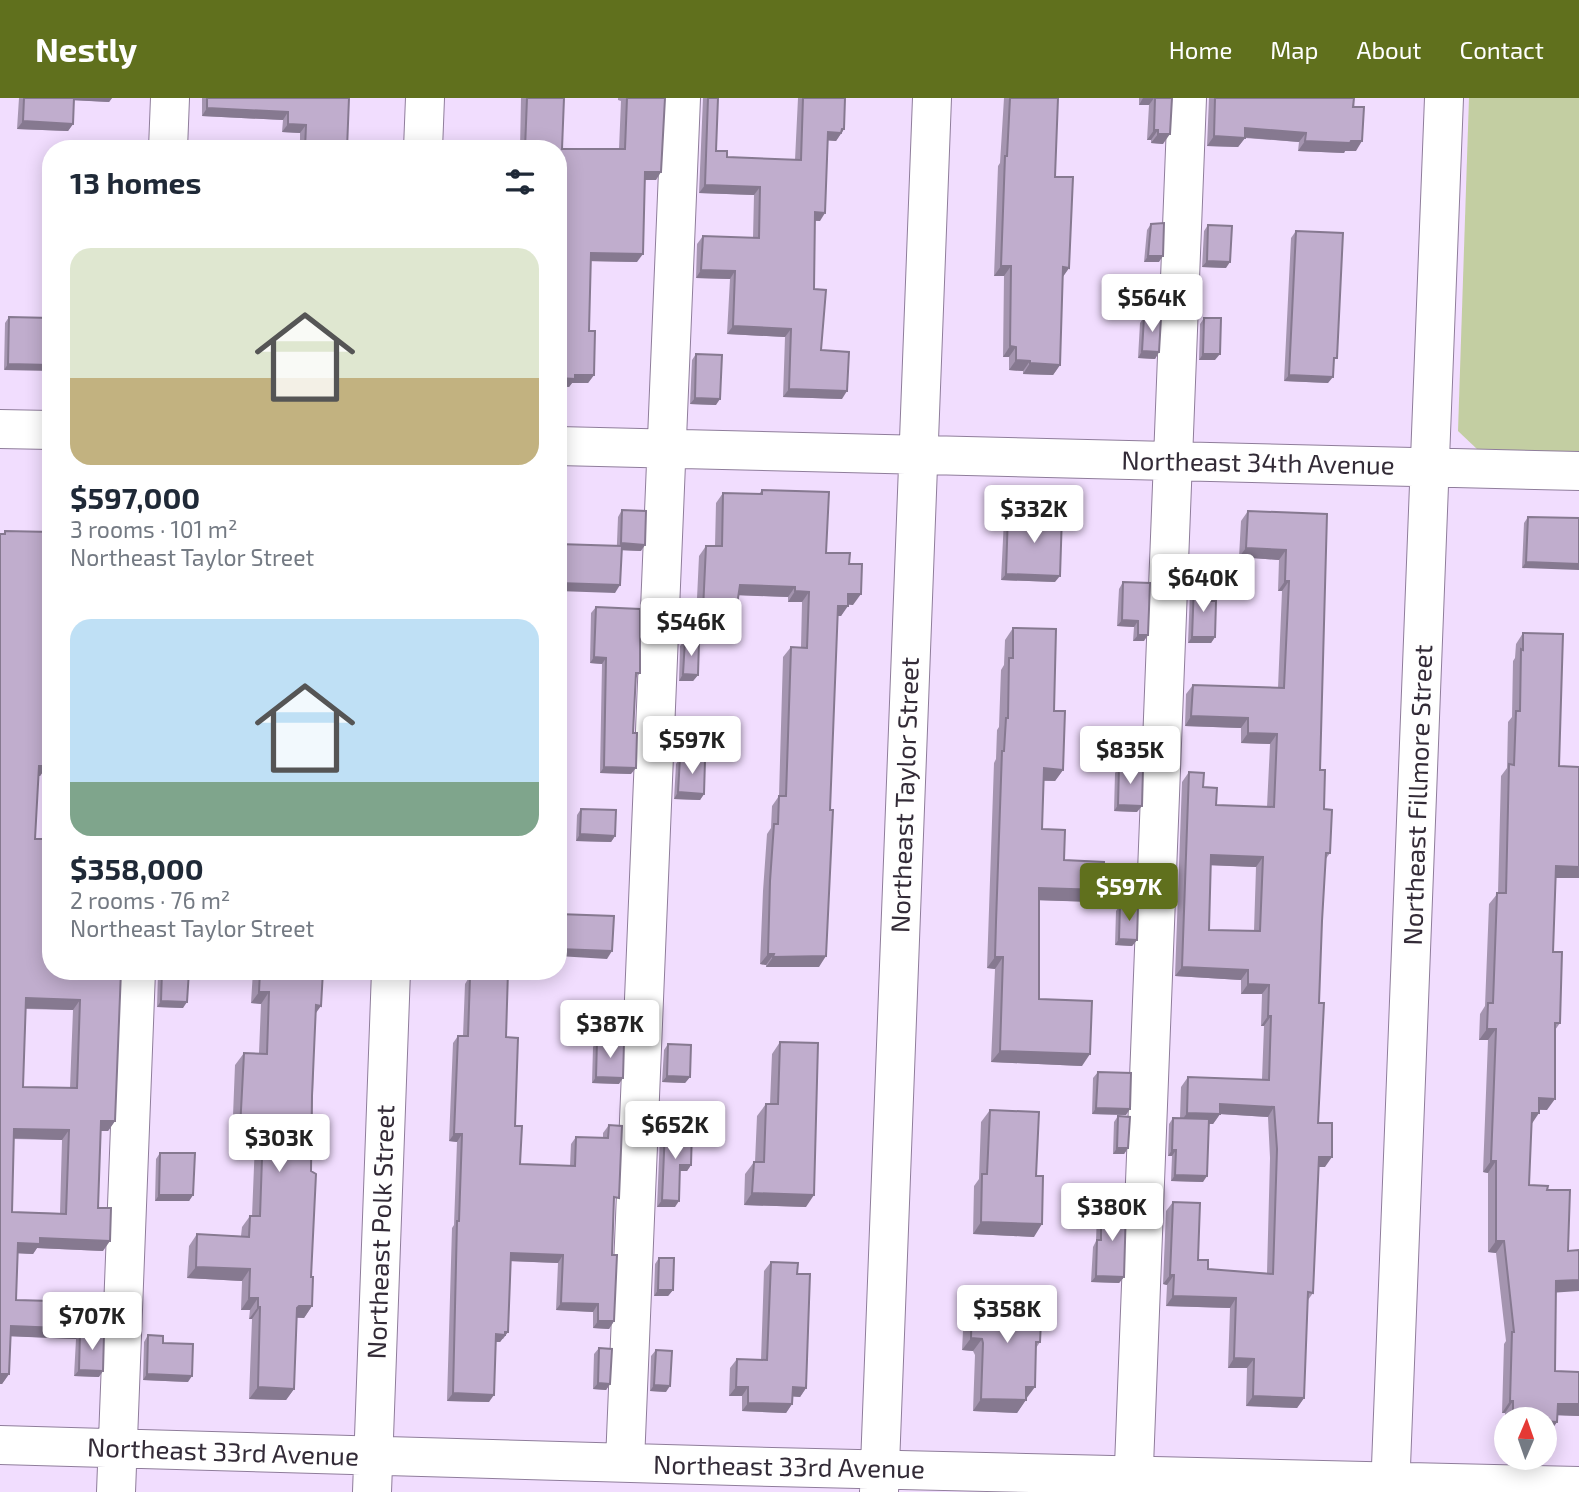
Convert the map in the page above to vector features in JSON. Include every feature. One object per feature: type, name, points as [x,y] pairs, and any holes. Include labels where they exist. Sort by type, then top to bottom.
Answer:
[{"type":"street","points":[[168,140],[170,98]]},
{"type":"street","points":[[423,140],[425,98]]},
{"type":"street","points":[[625,1462],[681,98]]},
{"type":"street","name":"Northeast Taylor Street","points":[[880,1480],[932,98]]},
{"type":"street","points":[[1134,1485],[1187,98]]},
{"type":"street","name":"Northeast Fillmore Street","points":[[1390,1487],[1444,98]]},
{"type":"street","points":[[0,429],[42,430]]},
{"type":"street","name":"Northeast 34th Avenue","points":[[567,446],[1579,471]]},
{"type":"street","points":[[116,1492],[135,980]]},
{"type":"street","name":"Northeast Polk Street","points":[[372,1474],[391,980]]},
{"type":"street","name":"Northeast 33rd Avenue","points":[[0,1445],[117,1449],[372,1474],[625,1462],[880,1480],[1134,1485],[1579,1486]]},
{"type":"green space","points":[[1469,98],[1579,98],[1579,452],[1478,450],[1458,431]]},
{"type":"building","points":[[24,98],[74,98],[73,124],[23,121]]},
{"type":"building","points":[[207,98],[349,98],[347,140],[305,140],[306,125],[288,124],[288,112],[207,108]]},
{"type":"building","points":[[527,98],[564,98],[562,140],[525,140]]},
{"type":"building","points":[[627,98],[665,98],[661,172],[645,172],[643,254],[591,253],[589,331],[595,331],[594,375],[575,375],[575,379],[567,379],[567,149],[625,149]]},
{"type":"building","points":[[708,98],[718,98],[716,151],[727,151],[727,157],[801,160],[803,98],[845,98],[844,129],[841,133],[828,132],[825,213],[815,212],[814,289],[826,290],[821,350],[849,352],[847,391],[789,389],[791,329],[733,326],[735,271],[701,270],[703,236],[759,238],[760,187],[705,185]]},
{"type":"building","points":[[1010,98],[1058,98],[1055,177],[1073,177],[1069,268],[1063,267],[1060,365],[1016,360],[1016,347],[1010,346],[1011,266],[1001,266]]},
{"type":"building","points":[[1155,98],[1172,98],[1170,134],[1158,134],[1158,130],[1154,130]]},
{"type":"building","points":[[1215,98],[1354,98],[1353,107],[1364,107],[1362,141],[1305,141],[1306,133],[1245,128],[1245,138],[1214,136]]},
{"type":"building","points":[[1164,223],[1163,256],[1148,256],[1151,224]]},
{"type":"building","points":[[1208,225],[1232,226],[1230,262],[1207,261]]},
{"type":"building","points":[[1296,231],[1343,233],[1337,358],[1334,358],[1333,377],[1289,375]]},
{"type":"building","points":[[9,317],[42,318],[42,365],[8,364]]},
{"type":"building","points":[[1144,317],[1161,318],[1159,352],[1142,351]]},
{"type":"building","points":[[1204,318],[1221,318],[1220,354],[1203,354]]},
{"type":"building","points":[[696,354],[722,355],[720,399],[695,398]]},
{"type":"building","points":[[762,490],[829,492],[826,553],[850,553],[849,564],[862,564],[861,594],[848,594],[848,606],[838,606],[826,956],[773,957],[774,954],[768,954],[774,824],[778,824],[779,796],[786,796],[791,647],[807,648],[809,592],[795,591],[795,587],[740,585],[736,611],[703,610],[706,546],[722,546],[723,493],[762,494]]},
{"type":"building","points":[[622,510],[646,511],[645,545],[621,543]]},
{"type":"building","points":[[1248,511],[1327,514],[1320,770],[1325,770],[1324,809],[1332,810],[1330,853],[1326,853],[1322,921],[1319,1003],[1324,1003],[1318,1123],[1332,1123],[1332,1157],[1319,1157],[1313,1293],[1308,1292],[1304,1398],[1253,1396],[1254,1359],[1234,1358],[1236,1298],[1173,1296],[1174,1275],[1170,1275],[1173,1202],[1200,1203],[1198,1260],[1208,1260],[1208,1269],[1273,1274],[1277,1149],[1274,1107],[1220,1104],[1220,1114],[1187,1113],[1188,1077],[1269,1080],[1269,985],[1248,984],[1248,970],[1182,967],[1189,772],[1204,773],[1203,787],[1217,788],[1216,805],[1274,807],[1277,734],[1248,733],[1248,718],[1191,716],[1193,685],[1284,688],[1289,581],[1285,581],[1286,550],[1246,548]],"holes":[[[1211,855],[1263,857],[1260,931],[1209,930]]]},
{"type":"building","points":[[1008,513],[1062,515],[1060,576],[1006,574]]},
{"type":"building","points":[[1528,517],[1579,518],[1579,564],[1526,562]]},
{"type":"building","points":[[5,531],[42,532],[42,766],[39,766],[35,839],[42,839],[42,980],[121,980],[115,1121],[101,1121],[98,1208],[111,1208],[110,1241],[40,1238],[40,1244],[18,1243],[16,1300],[87,1302],[86,1329],[11,1326],[9,1374],[0,1374],[0,534],[5,534]],"holes":[[[26,998],[80,1000],[77,1088],[23,1087]],[[14,1129],[69,1130],[66,1214],[12,1212]]]},
{"type":"building","points":[[567,544],[622,546],[620,585],[567,583]]},
{"type":"building","points":[[1123,582],[1150,583],[1148,635],[1138,635],[1138,621],[1122,620]]},
{"type":"building","points":[[1194,585],[1207,585],[1206,601],[1216,601],[1215,637],[1192,637]]},
{"type":"building","points":[[596,607],[640,609],[640,673],[636,673],[633,733],[637,733],[636,768],[604,767],[606,658],[594,657]]},
{"type":"building","points":[[1013,628],[1056,629],[1054,711],[1065,711],[1063,770],[1044,768],[1042,829],[1065,830],[1064,860],[1104,862],[1103,890],[1039,888],[1039,999],[1092,1001],[1090,1054],[1000,1051],[1003,957],[995,957],[996,922],[1002,751],[1008,718],[1009,658],[1013,658]]},
{"type":"building","points":[[1523,633],[1563,634],[1559,766],[1579,767],[1579,867],[1556,866],[1553,952],[1562,952],[1560,1023],[1555,1023],[1555,1099],[1539,1098],[1539,1113],[1532,1113],[1529,1185],[1548,1186],[1547,1190],[1570,1190],[1568,1251],[1579,1250],[1579,1280],[1556,1281],[1555,1371],[1579,1372],[1579,1404],[1558,1404],[1558,1407],[1513,1407],[1513,1401],[1510,1401],[1514,1332],[1504,1241],[1496,1241],[1496,1161],[1491,1161],[1496,1029],[1487,1029],[1488,1003],[1493,1003],[1497,893],[1506,893],[1509,764],[1514,765],[1516,711],[1520,711],[1521,649],[1523,650]]},
{"type":"building","points":[[685,640],[699,641],[698,675],[683,674]]},
{"type":"building","points":[[680,758],[705,760],[704,794],[678,792]]},
{"type":"building","points":[[1119,767],[1143,768],[1142,806],[1118,805]]},
{"type":"building","points":[[581,809],[616,810],[615,836],[580,834]]},
{"type":"building","points":[[1120,905],[1138,906],[1137,940],[1119,939]]},
{"type":"building","points":[[567,914],[614,916],[612,951],[567,949]]},
{"type":"building","points":[[162,980],[188,980],[187,1002],[161,1001]]},
{"type":"building","points":[[260,980],[322,980],[321,1006],[316,1005],[312,1096],[311,1171],[316,1174],[312,1306],[297,1308],[294,1389],[258,1387],[260,1307],[258,1298],[249,1298],[250,1269],[196,1267],[197,1234],[249,1237],[250,1216],[260,1216],[263,1130],[240,1129],[244,1053],[267,1054],[269,992],[259,992]]},
{"type":"building","points":[[470,980],[508,980],[506,1037],[518,1038],[515,1126],[522,1126],[520,1164],[575,1166],[576,1137],[608,1138],[609,1125],[622,1126],[619,1198],[614,1197],[612,1255],[617,1255],[614,1321],[598,1321],[598,1304],[561,1303],[563,1255],[511,1253],[508,1332],[505,1332],[505,1335],[496,1334],[494,1395],[453,1393],[462,1134],[454,1134],[458,1036],[468,1036]]},
{"type":"building","points":[[582,1011],[616,1012],[615,1039],[581,1038]]},
{"type":"building","points":[[597,1041],[624,1042],[623,1078],[596,1077]]},
{"type":"building","points":[[780,1042],[818,1043],[814,1195],[752,1193],[754,1162],[764,1162],[766,1104],[778,1104]]},
{"type":"building","points":[[668,1044],[691,1045],[690,1077],[667,1076]]},
{"type":"building","points":[[1098,1072],[1131,1073],[1130,1109],[1096,1108]]},
{"type":"building","points":[[990,1110],[1039,1112],[1036,1176],[1043,1176],[1042,1224],[981,1222],[982,1174],[987,1174]]},
{"type":"building","points":[[1118,1116],[1130,1117],[1128,1148],[1117,1148]]},
{"type":"building","points":[[1173,1118],[1209,1119],[1207,1176],[1175,1175],[1176,1150],[1172,1150]]},
{"type":"building","points":[[665,1129],[692,1130],[691,1165],[680,1165],[679,1201],[662,1200]]},
{"type":"building","points":[[160,1153],[195,1153],[193,1195],[159,1195]]},
{"type":"building","points":[[1101,1206],[1126,1207],[1124,1277],[1096,1276],[1097,1240],[1101,1240]]},
{"type":"building","points":[[659,1258],[674,1258],[673,1290],[658,1290]]},
{"type":"building","points":[[771,1262],[798,1263],[797,1274],[810,1274],[806,1388],[793,1387],[792,1404],[748,1403],[748,1387],[736,1387],[737,1359],[767,1360]]},
{"type":"building","points":[[984,1298],[1042,1301],[1040,1342],[1036,1342],[1035,1387],[1026,1387],[1026,1400],[981,1399],[983,1343],[982,1339],[971,1338],[972,1300],[984,1301]]},
{"type":"building","points":[[80,1333],[104,1334],[103,1371],[79,1370]]},
{"type":"building","points":[[148,1335],[163,1336],[163,1343],[193,1344],[192,1376],[147,1374]]},
{"type":"building","points":[[599,1348],[612,1349],[610,1384],[598,1383]]},
{"type":"building","points":[[656,1350],[672,1351],[670,1386],[654,1385]]}]
